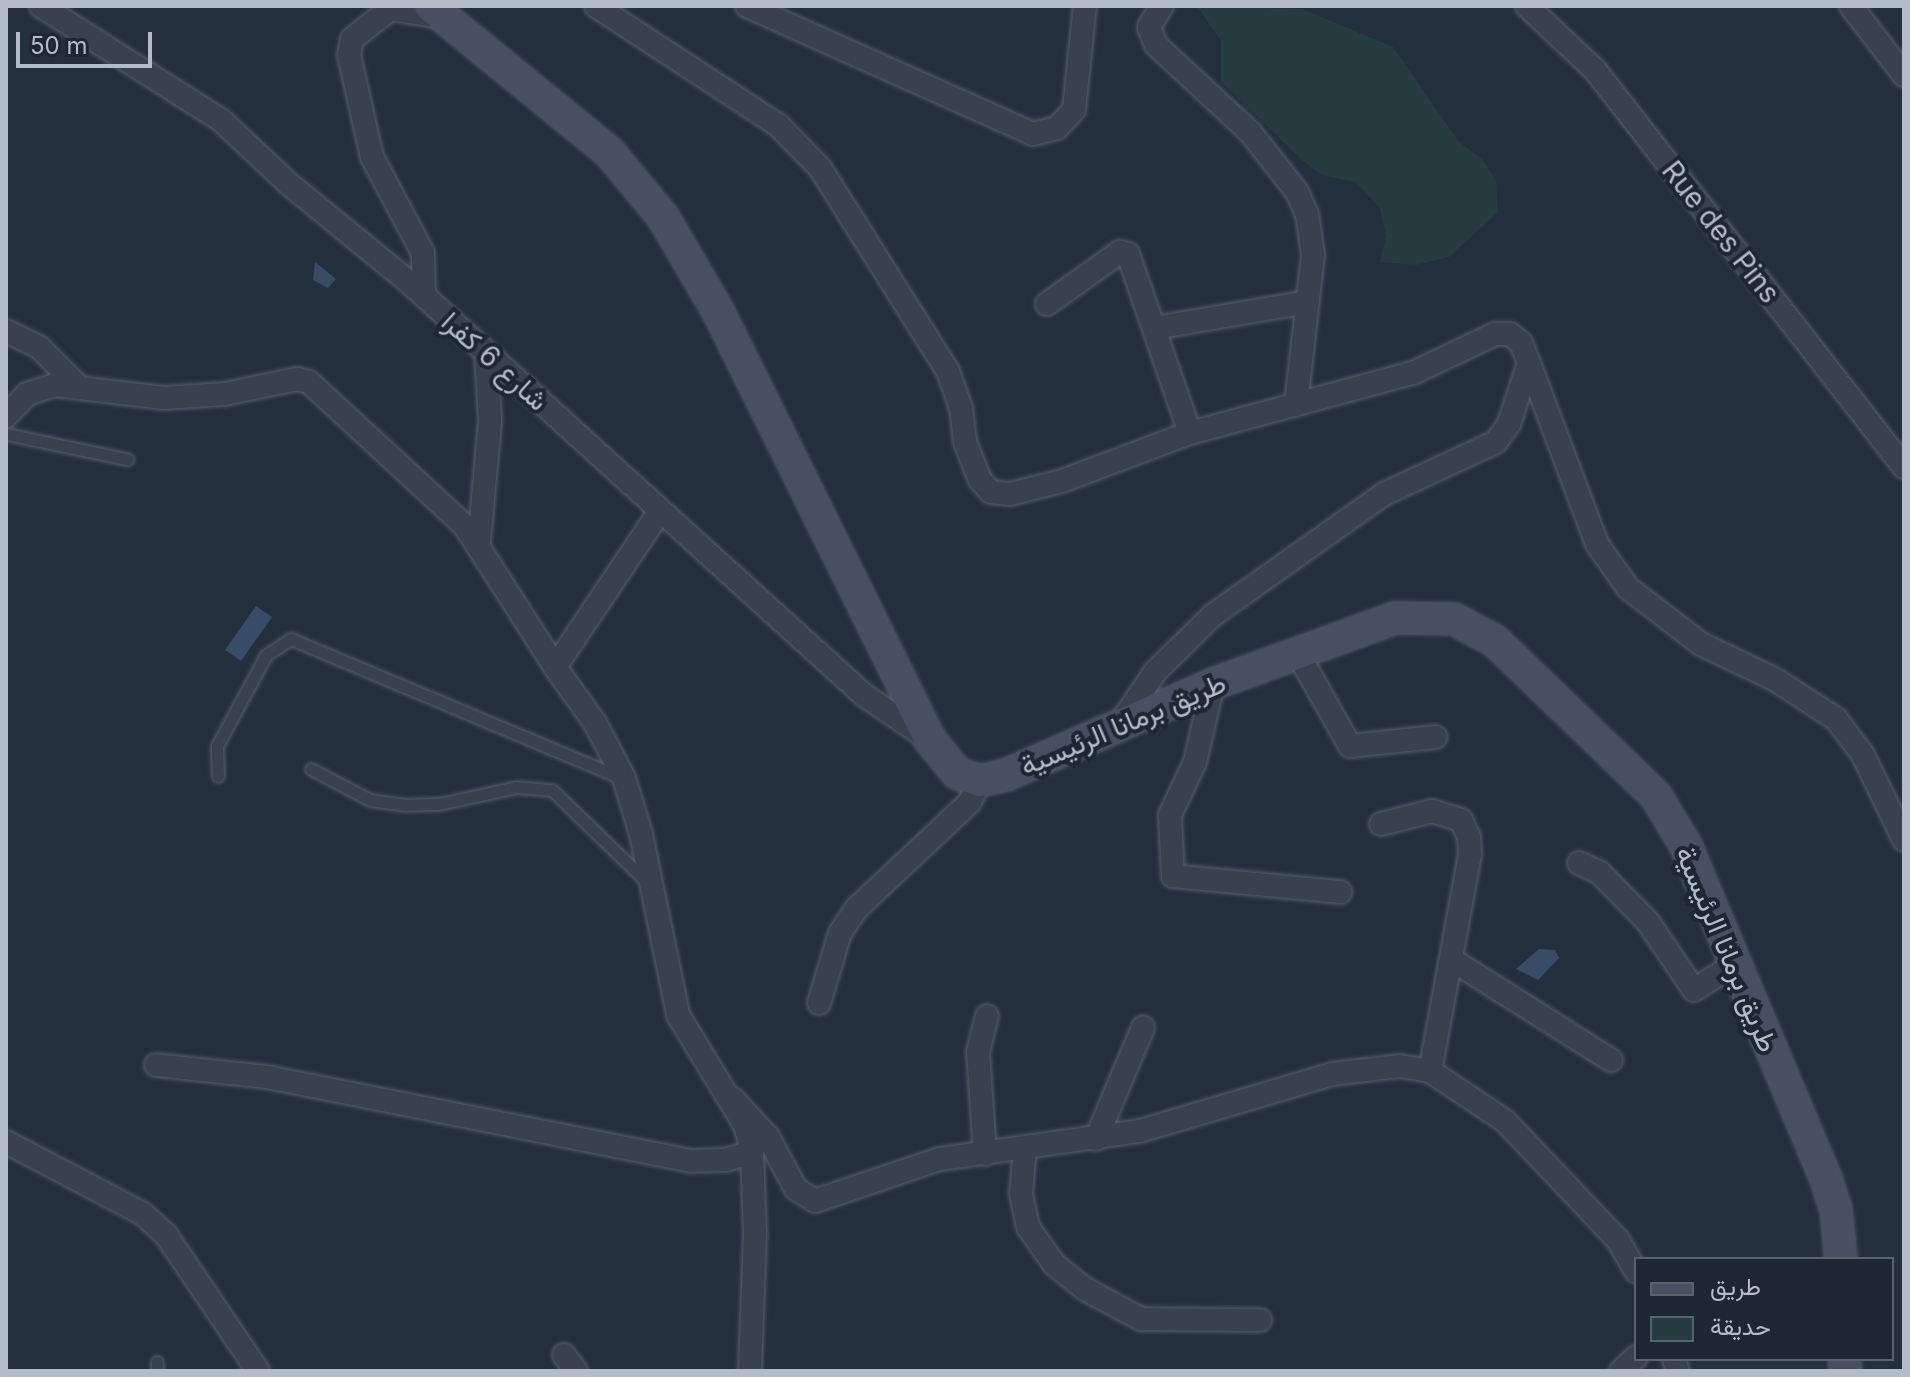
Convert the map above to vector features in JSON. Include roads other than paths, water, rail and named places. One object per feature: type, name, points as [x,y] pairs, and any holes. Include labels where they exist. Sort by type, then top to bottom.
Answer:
[{"type":"main road","points":[[437,12],[610,153],[663,217],[718,311],[930,740],[957,773],[980,781]]},
{"type":"main road","name":"طريق برمانا الرئيسية","points":[[980,781],[1006,775],[1122,721],[1213,684],[1297,652],[1407,616],[1454,619],[1480,630],[1656,796],[1705,884],[1732,966],[1826,1179],[1836,1209],[1841,1257]]},
{"type":"street","name":"شارع 6 كفرا","points":[[41,6],[222,121],[289,184],[424,295],[658,514],[864,695],[930,740]]},
{"type":"street","points":[[596,6],[757,110],[811,157],[948,371],[961,408],[965,442],[986,489],[1010,494],[1062,481],[1190,433],[1422,370],[1502,332],[1521,343],[1597,544],[1628,588],[1701,644],[1776,680],[1836,719],[1863,755],[1904,840]]},
{"type":"street","points":[[747,6],[1033,134],[1057,128],[1074,110],[1085,6]]},
{"type":"street","points":[[1162,6],[1149,27],[1156,45],[1250,132],[1297,192],[1313,242],[1296,405]]},
{"type":"street","name":"Rue des Pins","points":[[1527,6],[1595,70],[1904,467]]},
{"type":"street","points":[[1851,6],[1904,75]]},
{"type":"street","points":[[424,295],[423,253],[372,157],[349,55],[352,39],[390,9],[437,12]]},
{"type":"street","points":[[1047,304],[1124,252],[1132,260],[1190,433]]},
{"type":"street","points":[[1154,328],[1308,302]]},
{"type":"street","points":[[6,331],[39,347],[76,384]]},
{"type":"street","points":[[479,542],[490,420],[486,352]]},
{"type":"street","points":[[1122,721],[1155,672],[1213,615],[1377,499],[1496,442],[1509,424],[1529,363]]},
{"type":"street","points":[[6,416],[27,394],[76,384],[164,398],[225,394],[297,379],[309,382],[421,482],[479,542],[555,667],[595,723],[624,778],[653,888],[678,1015],[695,1049],[733,1099],[760,1126],[796,1189],[815,1201],[920,1164],[1096,1139],[1332,1074],[1399,1066],[1430,1071],[1468,1092],[1505,1121],[1618,1240],[1634,1268]]},
{"type":"street","points":[[555,667],[658,514]]},
{"type":"street","points":[[1297,652],[1350,746],[1436,737]]},
{"type":"street","points":[[1213,684],[1195,762],[1170,815],[1173,876],[1340,892]]},
{"type":"street","points":[[819,1003],[840,933],[857,908],[970,802],[980,781]]},
{"type":"street","points":[[1381,824],[1432,811],[1455,816],[1466,826],[1470,854],[1430,1071]]},
{"type":"street","points":[[1579,863],[1600,873],[1648,922],[1694,990],[1732,966]]},
{"type":"street","points":[[1452,960],[1611,1060]]},
{"type":"street","points":[[985,1154],[978,1052],[987,1016]]},
{"type":"street","points":[[1096,1139],[1143,1028]]},
{"type":"street","points":[[156,1065],[282,1079],[690,1161],[726,1160],[752,1152]]},
{"type":"street","points":[[733,1099],[752,1152],[750,1371]]},
{"type":"street","points":[[6,1142],[143,1214],[166,1235],[258,1371]]},
{"type":"street","points":[[1025,1148],[1021,1194],[1028,1227],[1054,1264],[1085,1289],[1141,1319],[1260,1320]]},
{"type":"lane","points":[[6,434],[127,459]]},
{"type":"lane","points":[[218,776],[217,746],[266,655],[291,639],[624,778]]},
{"type":"lane","points":[[311,769],[370,800],[404,805],[439,804],[516,787],[552,790],[653,888]]},
{"type":"water","points":[[315,262],[336,279],[328,288],[313,280]]},
{"type":"water","points":[[256,606],[272,617],[241,661],[225,650]]},
{"type":"water","points":[[1539,949],[1555,950],[1559,958],[1538,980],[1516,969]]}]
